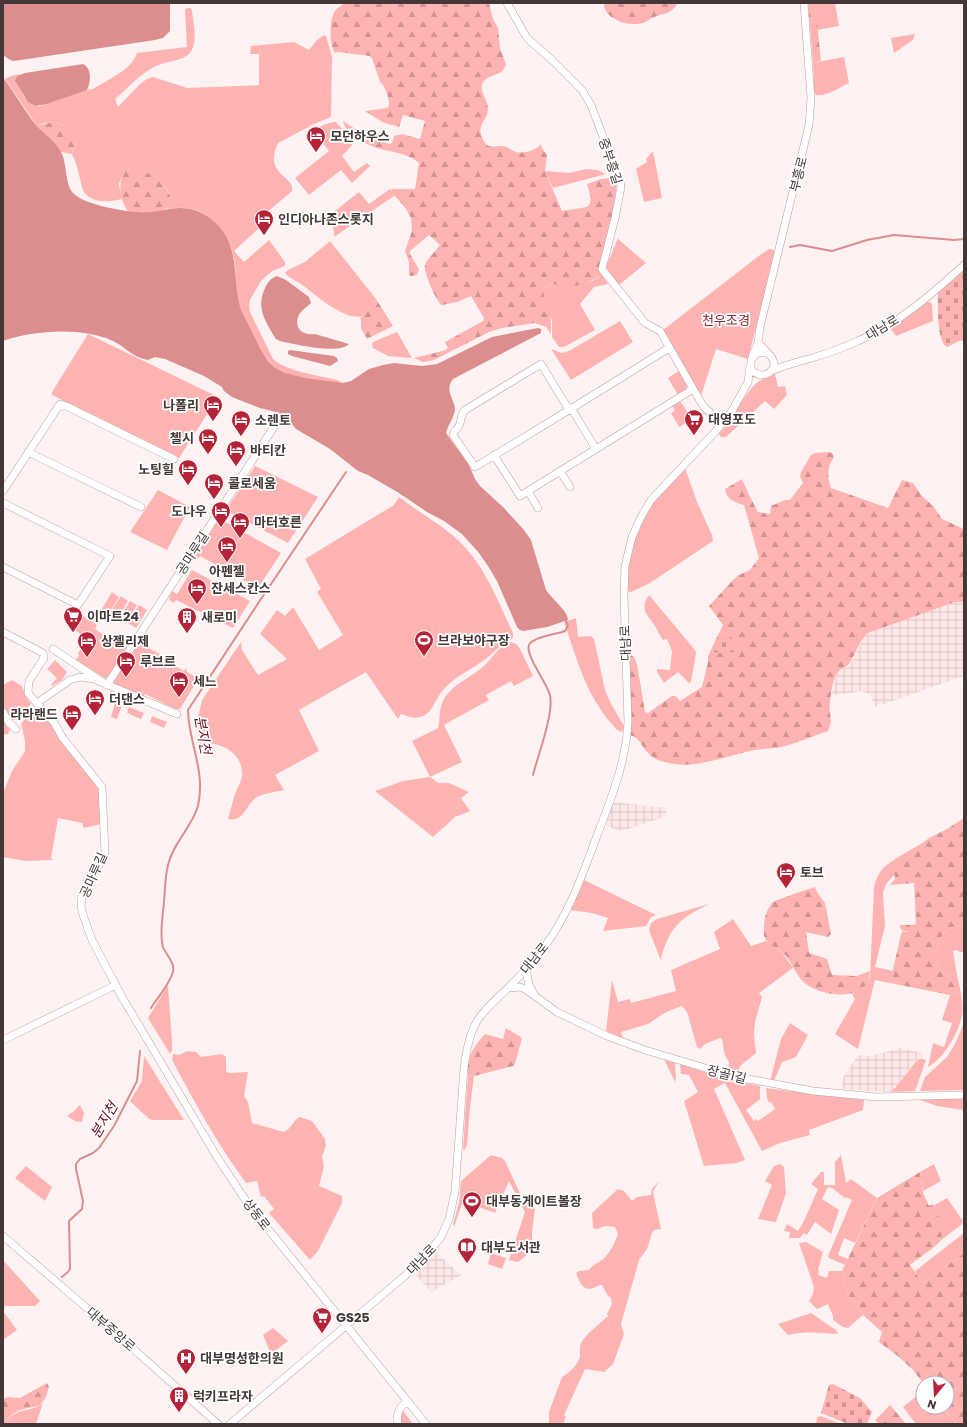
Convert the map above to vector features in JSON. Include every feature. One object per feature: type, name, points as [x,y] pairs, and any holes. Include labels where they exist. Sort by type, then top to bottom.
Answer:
[{"type":"street","name":"중부흥길","points":[[507,3],[527,38],[551,59],[582,90],[591,105],[621,187],[602,269],[645,323],[660,331],[670,348]]},
{"type":"street","name":"부흥로","points":[[752,357],[758,343],[760,327],[809,125],[811,98],[804,3]]},
{"type":"street","name":"대남로","points":[[771,371],[786,364],[810,359],[836,350],[877,332],[918,304],[964,265]]},
{"type":"street","points":[[748,382],[769,373],[773,364],[769,355],[758,343]]},
{"type":"street","points":[[596,449],[574,413],[570,409],[566,405],[541,364],[465,410],[460,417],[460,424],[454,430],[453,435],[475,467],[494,456],[570,409],[670,348],[703,406],[722,424]]},
{"type":"street","points":[[748,382],[752,357],[760,352],[786,364]]},
{"type":"street","points":[[750,366],[753,372],[763,375]]},
{"type":"street","name":"대남로","points":[[230,1424],[406,1274],[435,1245],[446,1228],[456,1192],[461,1094],[467,1050],[472,1033],[477,1021],[526,969],[542,950],[556,929],[579,883],[610,800],[624,753],[627,737],[628,706],[624,587],[627,560],[635,530],[644,511],[656,494],[722,424],[732,411],[748,382]]},
{"type":"street","points":[[494,456],[520,496],[693,389]]},
{"type":"street","points":[[3,491],[59,405],[62,404],[174,459]]},
{"type":"street","name":"공마루길","points":[[107,684],[277,422]]},
{"type":"street","points":[[28,452],[141,507]]},
{"type":"street","points":[[560,471],[570,487]]},
{"type":"street","points":[[528,491],[538,508]]},
{"type":"street","points":[[3,503],[110,556],[78,605],[3,568]]},
{"type":"street","name":"공마루길","points":[[3,632],[43,653],[44,658],[31,678],[28,685],[28,692],[55,724],[62,737],[102,787],[105,852],[82,895],[81,906],[92,940],[116,985]]},
{"type":"street","points":[[53,649],[107,684]]},
{"type":"street","points":[[36,703],[64,683],[75,678],[86,677],[107,684],[177,714]]},
{"type":"street","points":[[3,712],[9,723],[16,729]]},
{"type":"street","points":[[526,969],[529,985],[534,995]]},
{"type":"street","points":[[3,1040],[116,985]]},
{"type":"street","name":"상동로","points":[[116,985],[217,1157],[244,1198],[276,1240],[426,1424]]},
{"type":"street","name":"장골1길","points":[[508,988],[520,987],[534,995],[557,1012],[607,1036],[645,1050],[732,1076],[813,1091],[870,1096],[902,1097],[964,1095]]},
{"type":"street","name":"대부중앙로","points":[[3,1236],[101,1320],[218,1424]]},
{"type":"street","points":[[398,1424],[397,1419],[399,1410],[408,1401]]},
{"type":"shaded area","points":[[3,3],[170,3],[170,31],[163,38],[155,40],[14,61],[3,55]]},
{"type":"shaded area","points":[[83,64],[88,69],[90,76],[87,90],[47,104],[35,106],[28,102],[15,81],[17,76],[25,73]]},
{"type":"shaded area","points":[[3,77],[35,124],[56,144],[64,159],[69,186],[74,194],[89,202],[134,212],[152,212],[186,208],[200,212],[218,225],[226,236],[233,254],[237,292],[241,310],[268,361],[275,368],[285,373],[305,378],[343,383],[351,381],[369,369],[383,365],[394,363],[422,366],[437,364],[492,337],[538,328],[541,329],[541,333],[453,379],[450,383],[449,390],[455,412],[446,433],[469,465],[480,486],[503,507],[531,540],[546,590],[563,609],[568,620],[547,627],[523,631],[520,630],[517,627],[497,581],[488,566],[479,553],[462,534],[399,493],[368,475],[358,471],[330,449],[296,429],[289,421],[276,412],[260,408],[232,397],[224,391],[222,387],[204,376],[165,359],[155,357],[148,360],[140,358],[113,341],[87,334],[73,332],[44,332],[29,334],[3,341]]},
{"type":"shaded area","points":[[277,276],[286,280],[309,297],[311,303],[302,311],[297,321],[297,325],[301,331],[307,334],[315,334],[349,344],[336,349],[326,349],[276,339],[265,320],[261,307],[261,301],[267,284]]},
{"type":"shaded area","points":[[290,350],[334,356],[338,361],[330,366],[292,356],[288,354],[288,351]]},
{"type":"shaded area","points":[[955,602],[964,602],[964,676],[875,707],[870,694],[861,691],[831,696],[837,673],[847,667],[852,661],[864,637],[868,633]]},
{"type":"shaded area","points":[[612,802],[667,808],[666,816],[622,831],[604,825]]},
{"type":"shaded area","points":[[900,1048],[922,1053],[923,1059],[917,1059],[895,1088],[890,1092],[841,1089],[844,1076],[858,1055],[872,1056]]},
{"type":"shaded area","points":[[437,1253],[461,1275],[431,1292],[415,1274]]},
{"type":"green space","points":[[345,3],[489,3],[493,19],[498,28],[500,48],[506,64],[503,70],[485,80],[482,86],[488,109],[480,129],[482,138],[487,145],[504,146],[516,152],[533,150],[541,144],[547,155],[545,171],[562,211],[587,207],[589,205],[591,199],[587,184],[607,178],[614,180],[617,183],[613,216],[599,270],[602,275],[581,285],[567,286],[548,284],[543,289],[550,311],[551,334],[546,327],[535,323],[502,328],[489,332],[434,360],[423,362],[414,358],[446,350],[448,347],[445,342],[483,321],[484,318],[471,296],[457,302],[442,305],[437,299],[428,280],[425,265],[427,260],[440,245],[429,235],[410,251],[410,254],[419,269],[417,275],[409,275],[409,262],[405,251],[412,231],[411,218],[404,206],[391,191],[392,189],[415,189],[419,163],[407,156],[380,149],[361,141],[344,125],[343,121],[370,139],[390,144],[392,143],[394,136],[402,134],[420,139],[425,121],[403,115],[399,127],[382,122],[365,111],[387,108],[389,106],[388,100],[370,56],[338,52],[335,53],[333,49],[331,26],[333,15],[338,8]]},
{"type":"green space","points":[[604,3],[678,3],[668,12],[640,24],[632,24],[616,20],[607,13]]},
{"type":"green space","points":[[808,3],[815,3],[821,61],[813,63]]},
{"type":"green space","points":[[815,3],[835,3],[839,26],[817,30]]},
{"type":"green space","points":[[191,8],[192,11],[195,32],[194,46],[191,51],[187,56],[150,69],[115,99],[118,107],[140,84],[153,77],[187,88],[259,85],[259,54],[250,54],[251,46],[294,42],[309,50],[317,40],[324,35],[326,36],[332,57],[331,116],[278,143],[274,154],[274,162],[280,173],[289,181],[292,186],[292,191],[265,214],[268,220],[234,251],[244,262],[269,240],[285,262],[285,266],[272,271],[261,281],[250,300],[249,305],[250,312],[273,359],[294,370],[337,380],[343,383],[298,377],[275,368],[265,356],[248,326],[240,308],[237,297],[235,264],[232,251],[220,228],[199,211],[182,208],[167,209],[170,205],[170,197],[163,183],[154,176],[130,170],[126,164],[119,184],[122,199],[101,201],[90,198],[83,190],[72,154],[76,143],[73,134],[65,126],[59,124],[48,123],[37,126],[5,79],[20,74],[17,76],[17,85],[27,101],[35,106],[93,89],[130,65],[137,53],[187,47],[185,9]]},
{"type":"green space","points":[[915,34],[913,40],[894,53],[891,38]]},
{"type":"green space","points":[[844,57],[849,83],[825,95],[816,95],[814,91],[813,63]]},
{"type":"green space","points":[[52,122],[65,126],[75,136],[76,140],[72,154],[61,152],[37,126]]},
{"type":"green space","points":[[336,122],[353,142],[353,144],[342,156],[354,172],[367,163],[370,166],[352,183],[341,170],[309,195],[295,178],[329,151],[314,132],[321,126]]},
{"type":"green space","points":[[653,151],[662,198],[644,202],[636,169],[647,162],[646,159]]},
{"type":"green space","points":[[126,163],[128,168],[149,173],[160,179],[171,200],[169,206],[165,210],[158,212],[128,211],[122,199],[120,187]]},
{"type":"green space","points":[[586,169],[597,170],[606,174],[553,188],[545,171],[569,173]]},
{"type":"green space","points":[[390,189],[394,196],[334,237],[333,226],[326,218],[359,192],[369,204]]},
{"type":"green space","points":[[618,238],[646,263],[619,285],[606,269]]},
{"type":"green space","points":[[330,241],[376,299],[364,316],[356,317],[340,311],[323,301],[285,273],[305,262]]},
{"type":"green space","name":"천우조경","points":[[769,249],[774,250],[775,253],[748,359],[716,349],[701,396],[663,330]]},
{"type":"green space","points":[[964,269],[964,340],[947,347],[943,343],[939,330],[938,292]]},
{"type":"green space","points":[[602,275],[608,284],[594,287],[580,304],[595,330],[564,347],[559,347],[552,337],[552,321],[543,294],[543,289],[548,284],[558,285],[592,281]]},
{"type":"green space","points":[[376,299],[393,326],[367,339],[361,329],[360,318],[364,316]]},
{"type":"green space","points":[[926,302],[930,302],[932,304],[933,321],[896,336],[890,328]]},
{"type":"green space","points":[[620,321],[633,342],[571,380],[551,349],[562,353],[569,351]]},
{"type":"green space","points":[[397,332],[412,358],[388,356],[373,348],[373,342]]},
{"type":"green space","points":[[88,334],[218,397],[179,458],[52,395],[52,392]]},
{"type":"green space","points":[[679,371],[687,386],[685,391],[678,395],[668,378]]},
{"type":"green space","points":[[775,374],[778,387],[785,386],[787,395],[774,409],[765,401],[726,437],[721,437],[719,434],[753,387],[762,379]]},
{"type":"green space","points":[[680,401],[692,419],[679,427],[671,413],[675,411],[672,406]]},
{"type":"green space","points":[[815,453],[832,453],[834,457],[828,472],[831,488],[888,508],[902,480],[913,483],[921,495],[933,506],[942,519],[964,529],[964,602],[955,602],[868,633],[847,666],[841,669],[835,677],[830,698],[831,723],[828,731],[782,747],[750,751],[695,764],[675,764],[654,758],[636,738],[630,735],[628,653],[634,657],[637,664],[645,712],[648,713],[672,696],[677,697],[680,701],[702,687],[709,654],[714,652],[732,653],[729,635],[720,631],[723,625],[709,606],[734,579],[750,570],[759,558],[744,505],[729,498],[725,489],[742,479],[758,512],[770,514],[771,506],[785,500],[790,500],[803,483],[800,476],[801,472],[811,455]]},
{"type":"green space","points":[[255,466],[318,497],[288,543],[227,511],[227,508]]},
{"type":"green space","points":[[685,468],[697,502],[712,535],[713,541],[650,583],[631,592],[626,591],[630,556],[641,522],[646,512],[664,489]]},
{"type":"green space","points":[[158,490],[190,507],[167,550],[130,532]]},
{"type":"green space","points":[[399,497],[445,529],[468,551],[490,584],[513,633],[513,638],[508,640],[479,664],[448,684],[441,692],[428,713],[422,717],[413,718],[401,714],[398,719],[366,672],[299,710],[319,751],[275,775],[284,790],[259,796],[238,818],[228,819],[234,796],[242,777],[242,769],[239,761],[230,750],[216,745],[200,744],[197,722],[202,700],[241,642],[242,650],[258,675],[287,659],[260,634],[277,610],[285,616],[293,607],[319,650],[343,635],[317,592],[321,589],[305,559],[394,505]]},
{"type":"green space","points":[[224,515],[222,520],[281,553],[258,588],[200,556],[197,560],[196,556],[220,517]]},
{"type":"green space","points":[[192,570],[250,601],[233,628],[176,600],[174,603],[169,600],[172,591],[177,594]]},
{"type":"green space","points":[[112,592],[119,597],[108,615],[101,610]]},
{"type":"green space","points":[[649,595],[695,650],[696,653],[691,682],[689,683],[678,672],[664,683],[657,672],[657,669],[670,670],[672,651],[667,639],[663,640],[645,611],[644,608],[646,600]]},
{"type":"green space","points":[[121,596],[128,601],[117,619],[109,614]]},
{"type":"green space","points":[[130,601],[137,605],[126,623],[119,618]]},
{"type":"green space","points":[[139,605],[147,610],[136,628],[128,623]]},
{"type":"green space","points":[[80,614],[97,625],[95,629],[123,648],[129,640],[132,641],[106,679],[76,660],[79,655],[78,653],[88,639],[70,627]]},
{"type":"green space","points":[[576,618],[578,637],[591,636],[594,639],[605,690],[624,726],[622,732],[610,722],[602,711],[582,675],[564,622]]},
{"type":"green space","points":[[720,631],[729,635],[736,643],[735,651],[729,653],[709,654]]},
{"type":"green space","points":[[511,642],[516,644],[519,647],[533,676],[514,686],[511,681],[486,695],[489,700],[444,725],[462,762],[430,777],[412,741],[438,728],[442,704],[451,690],[481,669],[503,646]]},
{"type":"green space","points":[[138,644],[143,645],[169,659],[168,662],[184,671],[186,668],[187,672],[197,678],[197,681],[180,709],[175,709],[145,694],[143,697],[114,684],[114,680]]},
{"type":"green space","points":[[55,660],[67,672],[62,680],[52,686],[51,685],[57,678],[47,669]]},
{"type":"green space","points":[[12,680],[22,686],[27,699],[31,704],[17,720],[11,720],[3,706],[3,685]]},
{"type":"green space","points":[[115,703],[122,705],[117,719],[111,717]]},
{"type":"green space","points":[[129,707],[144,713],[141,719],[127,713]]},
{"type":"green space","points":[[35,708],[37,708],[53,726],[97,786],[99,791],[101,824],[84,828],[82,823],[58,818],[51,858],[53,860],[26,861],[3,857],[3,793],[12,771],[25,751],[25,741],[21,724]]},
{"type":"green space","points":[[152,716],[167,722],[164,728],[150,722]]},
{"type":"green space","points":[[3,718],[10,730],[8,734],[3,735]]},
{"type":"green space","points":[[430,777],[438,783],[449,783],[469,792],[461,798],[470,811],[455,817],[433,837],[375,791],[403,781]]},
{"type":"green space","points":[[964,818],[964,925],[946,931],[940,940],[937,950],[937,960],[940,970],[947,974],[957,975],[961,993],[950,995],[890,983],[901,934],[903,931],[906,932],[912,928],[912,925],[916,924],[914,883],[890,885],[895,879],[893,862],[895,859]]},
{"type":"green space","points":[[895,859],[893,862],[894,875],[886,884],[883,893],[885,926],[875,967],[893,971],[890,983],[875,980],[858,1049],[835,1034],[855,999],[852,994],[864,986],[870,977],[874,887],[881,871]]},
{"type":"green space","points":[[584,880],[656,915],[651,917],[646,926],[603,931],[608,918],[592,913],[570,910]]},
{"type":"green space","points":[[815,887],[825,903],[831,934],[828,937],[806,932],[809,953],[827,959],[832,975],[857,976],[870,971],[868,981],[862,988],[854,992],[834,994],[814,989],[802,981],[781,951],[769,944],[765,938],[765,920],[767,911],[772,903]]},
{"type":"green space","points":[[709,904],[678,923],[666,943],[661,961],[649,930],[651,923],[657,919]]},
{"type":"green space","points":[[733,919],[751,946],[766,941],[782,952],[793,968],[759,993],[762,997],[755,1022],[754,1034],[756,1053],[740,1066],[739,1074],[728,1071],[729,1062],[725,1054],[722,1039],[720,1038],[705,1044],[700,1049],[697,1047],[687,1012],[682,1006],[666,1012],[648,1024],[621,1032],[623,1038],[606,1031],[612,980],[618,1002],[630,999],[631,1003],[676,991],[671,970],[720,949],[714,932]]},
{"type":"green space","points":[[900,925],[912,925],[912,928],[909,931],[903,931],[900,928]]},
{"type":"green space","points":[[964,925],[964,952],[957,950],[953,951],[957,975],[947,974],[940,970],[938,965],[938,945],[946,931]]},
{"type":"green space","points":[[168,985],[172,1042],[172,1050],[170,1054],[148,1018]]},
{"type":"green space","points":[[961,993],[962,1012],[958,1029],[945,1052],[928,1067],[933,1043],[944,1047],[952,1023],[942,1020],[950,995]]},
{"type":"green space","points":[[790,1023],[808,1035],[796,1057],[782,1062],[774,1081],[770,1081],[781,1039]]},
{"type":"green space","points":[[964,1023],[964,1090],[920,1091],[925,1077],[947,1057],[955,1044]]},
{"type":"green space","points":[[506,1028],[522,1038],[515,1064],[513,1066],[474,1076],[468,1075],[468,1063],[474,1048],[485,1034],[503,1039]]},
{"type":"green space","points":[[187,1051],[196,1052],[201,1057],[222,1054],[226,1057],[226,1071],[229,1073],[248,1072],[244,1096],[248,1102],[252,1123],[284,1132],[300,1117],[312,1121],[325,1139],[326,1145],[322,1157],[324,1166],[319,1186],[342,1196],[342,1203],[318,1251],[310,1260],[269,1213],[274,1209],[264,1196],[261,1197],[257,1181],[246,1183],[207,1123],[172,1060],[173,1054],[179,1055]]},
{"type":"green space","points":[[144,1056],[184,1120],[149,1119],[130,1101],[142,1081]]},
{"type":"green space","points":[[664,1059],[675,1063],[675,1082]]},
{"type":"green space","points":[[918,1059],[926,1060],[915,1091],[890,1092],[895,1088]]},
{"type":"green space","points":[[680,1064],[725,1079],[760,1086],[760,1099],[746,1110],[754,1121],[756,1119],[758,1121],[775,1109],[771,1102],[769,1103],[766,1088],[864,1100],[863,1110],[809,1130],[810,1135],[780,1143],[762,1151],[725,1083],[714,1089],[745,1160],[737,1163],[704,1166],[684,1101],[698,1092],[689,1075],[681,1074]]},
{"type":"green space","points":[[468,1073],[470,1076],[474,1076],[467,1145],[464,1151],[463,1149]]},
{"type":"green space","points":[[964,1098],[964,1110],[937,1106],[920,1100]]},
{"type":"green space","points":[[80,1105],[84,1113],[82,1122],[75,1121],[67,1116]]},
{"type":"green space","points":[[491,1155],[502,1158],[505,1161],[525,1204],[535,1208],[532,1232],[532,1251],[518,1262],[509,1260],[525,1212],[509,1181],[495,1213],[463,1201],[454,1227],[453,1224],[459,1203],[461,1181]]},
{"type":"green space","points":[[841,1155],[846,1183],[851,1179],[877,1198],[855,1243],[844,1238],[838,1255],[848,1259],[845,1265],[829,1258],[828,1256],[852,1200],[846,1197],[845,1198],[832,1188],[828,1187],[822,1199],[839,1210],[831,1234],[815,1222],[807,1235],[804,1233],[800,1238],[789,1238],[790,1232],[784,1231],[787,1224],[798,1231],[818,1189],[811,1184],[821,1172],[824,1172],[824,1185],[835,1185],[835,1162]]},
{"type":"green space","points":[[780,1164],[784,1167],[786,1193],[776,1222],[758,1219],[772,1185],[765,1181],[774,1166]]},
{"type":"green space","points":[[934,1164],[941,1181],[923,1191],[920,1172]]},
{"type":"green space","points":[[26,1166],[52,1187],[45,1201],[15,1178]]},
{"type":"green space","points":[[920,1172],[923,1193],[929,1206],[933,1204],[942,1227],[942,1236],[940,1241],[910,1265],[923,1283],[964,1253],[964,1424],[957,1424],[950,1415],[955,1415],[955,1375],[917,1375],[899,1357],[879,1342],[882,1332],[863,1315],[848,1295],[842,1271],[877,1198]]},
{"type":"green space","points":[[659,1181],[653,1192],[661,1229],[654,1230],[647,1249],[639,1260],[621,1324],[624,1334],[613,1364],[604,1372],[585,1369],[564,1415],[566,1417],[563,1424],[549,1424],[549,1412],[562,1377],[571,1371],[576,1365],[580,1356],[582,1342],[588,1334],[608,1316],[607,1314],[612,1304],[611,1298],[608,1296],[602,1285],[590,1289],[584,1287],[576,1273],[579,1271],[589,1270],[605,1257],[612,1248],[618,1234],[615,1227],[605,1226],[597,1229],[593,1228],[592,1213],[618,1189],[624,1191],[632,1201],[637,1197],[651,1195],[652,1189]]},
{"type":"green space","points":[[947,1198],[963,1221],[961,1225],[940,1241],[942,1230],[933,1206]]},
{"type":"green space","points":[[964,1233],[964,1253],[923,1283],[915,1271]]},
{"type":"green space","points":[[806,1242],[823,1252],[818,1275],[827,1278],[829,1271],[842,1271],[848,1295],[863,1315],[848,1328],[843,1327],[833,1320],[828,1304],[817,1309],[809,1301],[813,1294],[814,1287],[799,1243]]},
{"type":"green space","points":[[491,1253],[506,1258],[502,1269],[488,1264]]},
{"type":"green space","points":[[3,1260],[40,1301],[35,1306],[4,1306],[5,1308],[3,1309]]},
{"type":"green space","points":[[3,1311],[17,1330],[3,1340]]},
{"type":"green space","points":[[811,1313],[836,1330],[838,1334],[807,1333],[788,1335],[778,1324]]},
{"type":"green space","points":[[273,1328],[288,1341],[271,1354],[263,1335]]},
{"type":"green space","points":[[47,1383],[49,1387],[46,1396],[40,1405],[26,1408],[14,1413],[3,1424],[3,1399],[8,1397],[20,1398]]},
{"type":"green space","points":[[833,1384],[860,1398],[872,1412],[867,1424],[848,1424],[821,1413],[829,1385]]},
{"type":"green space","points":[[915,1397],[915,1415],[950,1415],[957,1424],[916,1424],[903,1407]]},
{"type":"green space","points":[[43,1403],[36,1424],[4,1424],[14,1414]]},
{"type":"green space","points":[[890,1405],[906,1424],[879,1424],[875,1420]]},
{"type":"green space","points":[[401,1411],[403,1411],[413,1424],[401,1424]]},
{"type":"green space","points":[[820,1416],[841,1424],[816,1424],[817,1418]]},
{"type":"waterway","points":[[790,247],[800,245],[832,251],[867,240],[894,235],[954,240],[964,239]]},
{"type":"waterway","name":"분지천","points":[[151,1008],[166,986],[173,972],[173,965],[164,950],[161,936],[168,865],[174,849],[195,814],[198,806],[200,788],[199,768],[190,730],[188,710],[346,472]]},
{"type":"waterway","points":[[533,775],[545,735],[551,703],[548,690],[530,655],[529,645],[531,642],[540,638],[565,631],[568,626],[566,621]]},
{"type":"waterway","name":"분지천","points":[[62,1277],[70,1269],[69,1221],[82,1209],[83,1201],[76,1164],[80,1159],[93,1153],[99,1148],[114,1126],[137,1081],[140,1051]]},
{"type":"place","name":"모던하우스","points":[[316,153]]},
{"type":"place","name":"인디아나존스롯지","points":[[264,236]]},
{"type":"place","name":"나폴리","points":[[213,422]]},
{"type":"place","name":"대영포도","points":[[694,436]]},
{"type":"place","name":"소렌토","points":[[241,437]]},
{"type":"place","name":"첼시","points":[[208,455]]},
{"type":"place","name":"바티칸","points":[[236,467]]},
{"type":"place","name":"노팅힐","points":[[188,486]]},
{"type":"place","name":"콜로세움","points":[[214,500]]},
{"type":"place","name":"도나우","points":[[221,528]]},
{"type":"place","name":"마터호른","points":[[240,539]]},
{"type":"place","name":"아펜젤","points":[[227,563]]},
{"type":"place","name":"잔세스칸스","points":[[197,605]]},
{"type":"place","name":"이마트24","points":[[73,633]]},
{"type":"place","name":"새로미","points":[[187,634]]},
{"type":"place","name":"브라보야구장","points":[[424,657]]},
{"type":"place","name":"상젤리제","points":[[87,658]]},
{"type":"place","name":"루브르","points":[[126,678]]},
{"type":"place","name":"세느","points":[[179,698]]},
{"type":"place","name":"더댄스","points":[[95,716]]},
{"type":"place","name":"라라랜드","points":[[72,731]]},
{"type":"place","name":"토브","points":[[786,889]]},
{"type":"place","name":"대부동게이트볼장","points":[[472,1218]]},
{"type":"place","name":"대부도서관","points":[[467,1264]]},
{"type":"place","name":"GS25","points":[[322,1334]]},
{"type":"place","name":"대부명성한의원","points":[[186,1375]]},
{"type":"place","name":"럭키프라자","points":[[179,1413]]}]
